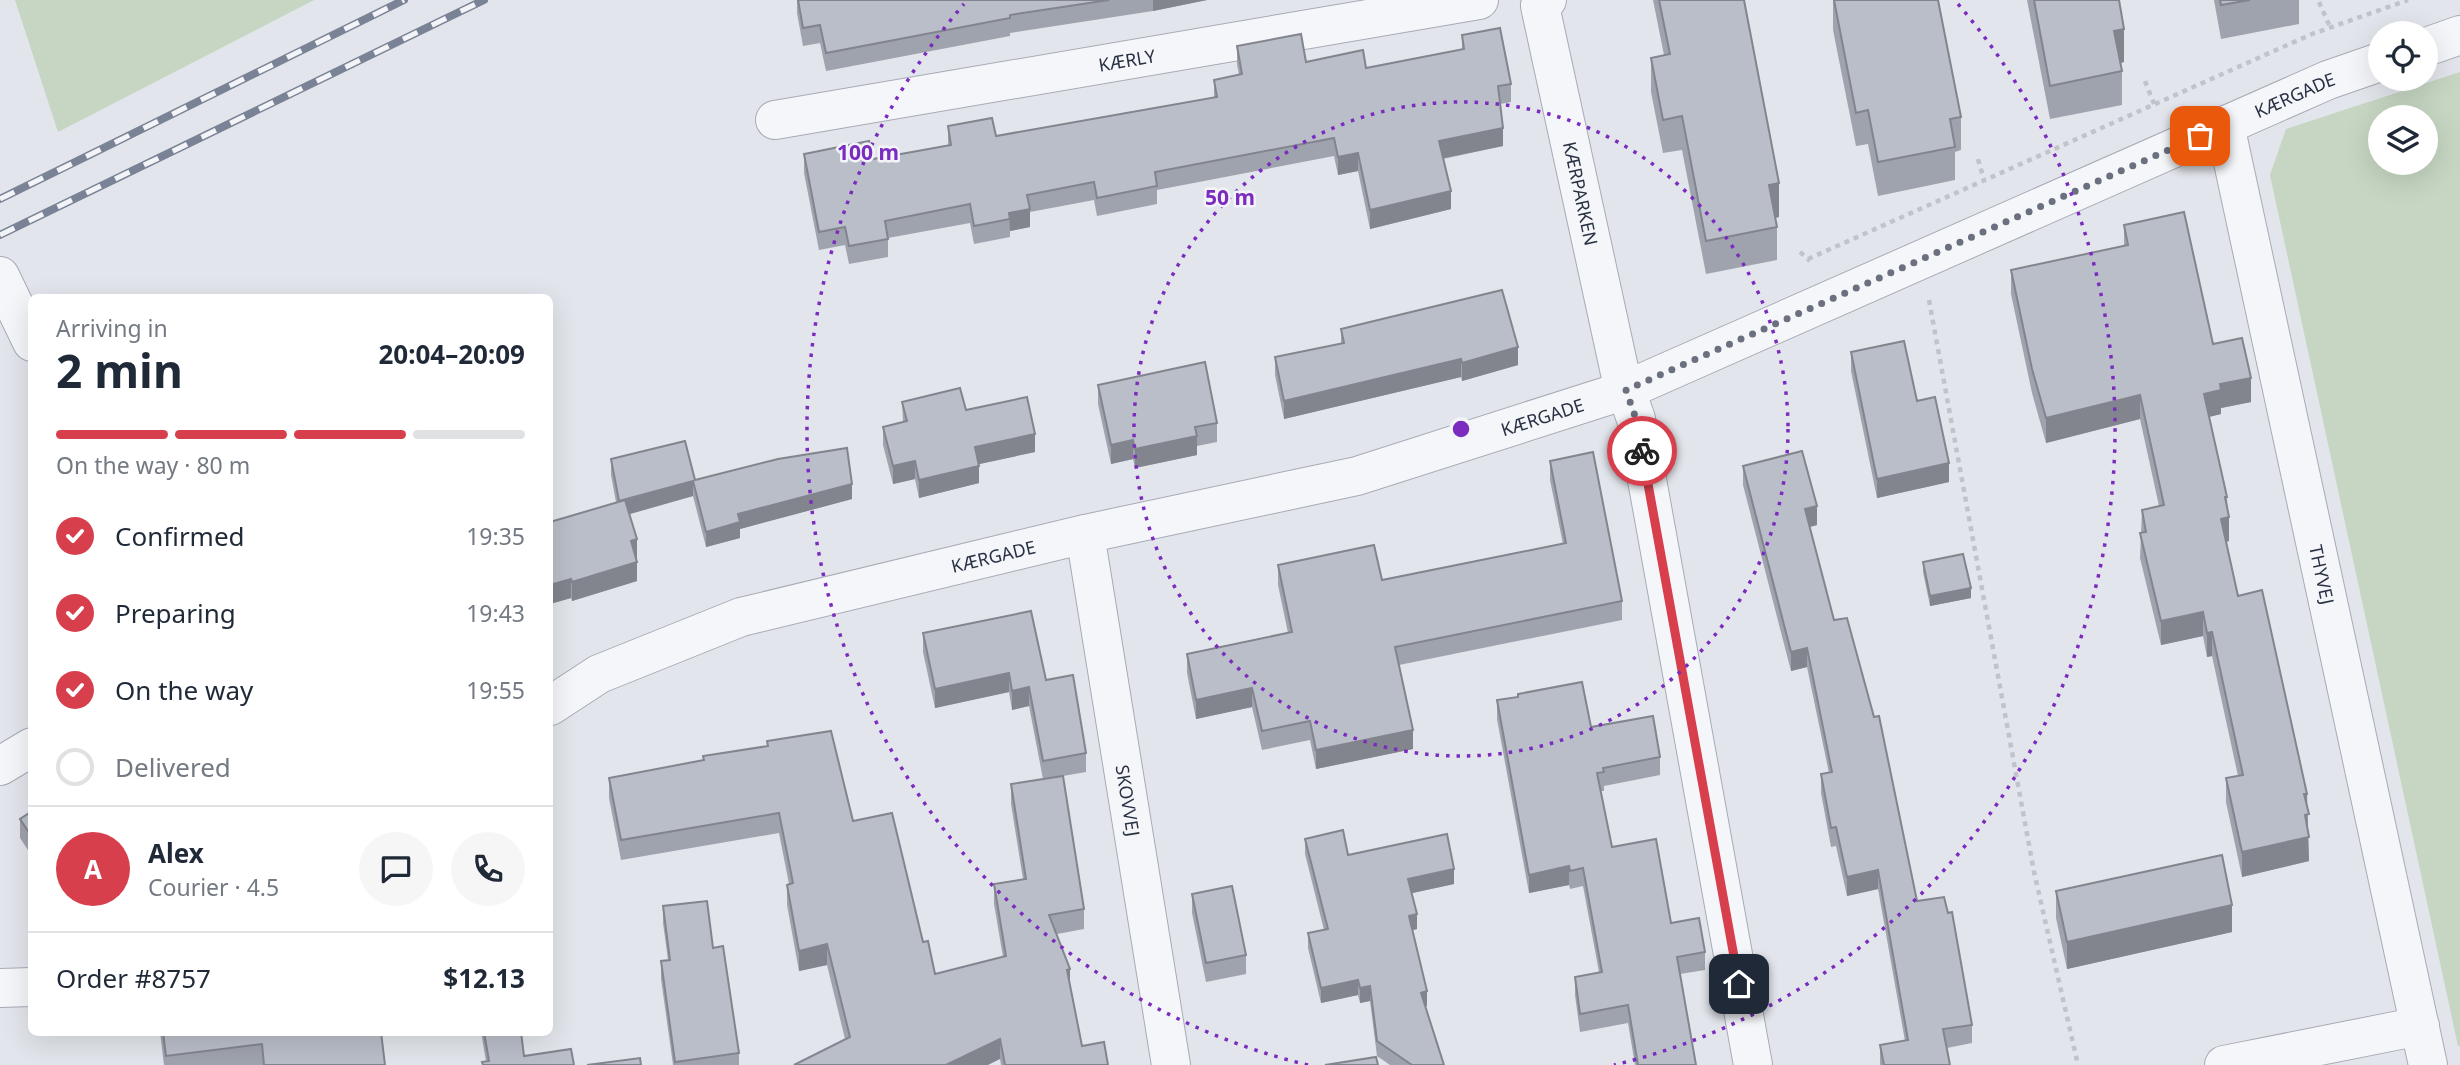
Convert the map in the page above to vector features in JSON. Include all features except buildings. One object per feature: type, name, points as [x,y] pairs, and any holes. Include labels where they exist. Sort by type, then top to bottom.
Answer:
[{"type":"street","name":"KÆRLY","points":[[775,120],[1479,0]]},
{"type":"street","name":"KÆRPARKEN","points":[[1533,2],[1620,373],[1639,432],[1753,1065]]},
{"type":"street","points":[[2438,43],[2460,35]]},
{"type":"street","name":"KÆRGADE","points":[[553,704],[599,674],[741,617],[1086,534],[1357,476],[1626,390],[2328,80],[2368,66]]},
{"type":"street","name":"THYVEJ","points":[[2225,125],[2428,1065]]},
{"type":"street","points":[[0,276],[28,334]]},
{"type":"street","name":"SKOVVEJ","points":[[1086,534],[1171,1065]]},
{"type":"street","points":[[0,766],[28,749]]},
{"type":"street","points":[[0,988],[28,987]]},
{"type":"street","points":[[2224,1065],[2420,1026]]},
{"type":"path","points":[[1808,259],[2330,27],[2408,0]]},
{"type":"path","points":[[2319,2],[2330,27]]},
{"type":"path","points":[[2145,80],[2154,104]]},
{"type":"path","points":[[1978,159],[1984,180]]},
{"type":"path","points":[[1921,259],[2034,872],[2078,1065]]},
{"type":"green space","points":[[15,0],[314,0],[58,132]]},
{"type":"green space","points":[[2460,72],[2460,1046],[2458,1046],[2270,175],[2286,129],[2402,91],[2438,91],[2438,79]]},
{"type":"railway","points":[[0,199],[404,0]]},
{"type":"railway","points":[[0,235],[484,0]]},
{"type":"way so far","points":[[1642,451],[1636,419],[1626,390],[2200,136]]},
{"type":"route","points":[[1642,451],[1739,984]]}]
